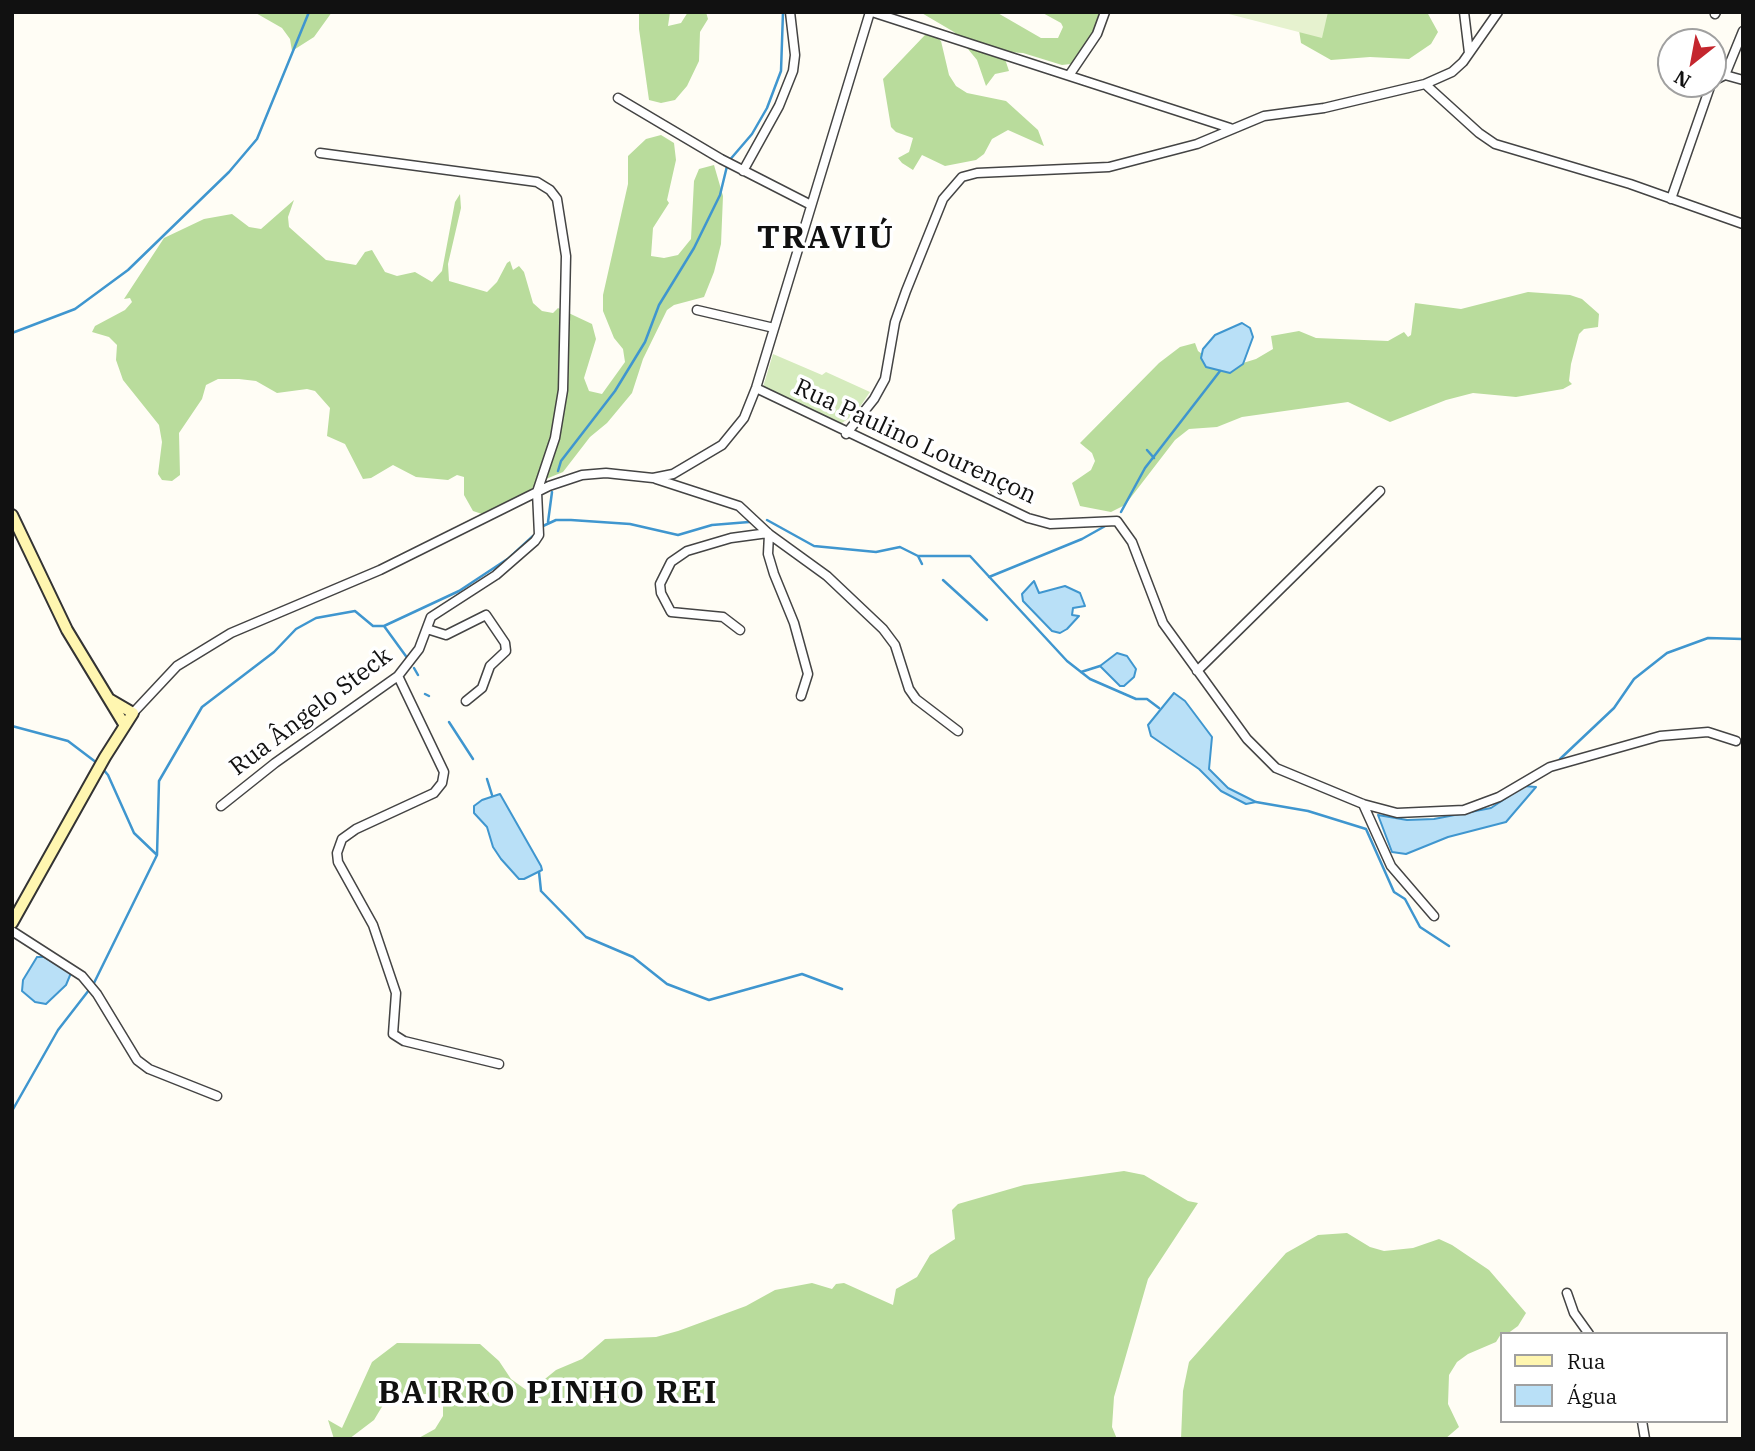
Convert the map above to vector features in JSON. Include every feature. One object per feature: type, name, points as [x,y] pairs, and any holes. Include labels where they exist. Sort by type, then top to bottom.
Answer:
[{"type":"main road","points":[[12,515],[66,630],[124,724]]},
{"type":"main road","points":[[12,923],[90,782],[133,713],[110,699]]},
{"type":"street","points":[[743,171],[788,89],[795,55],[790,12]]},
{"type":"street","points":[[653,478],[685,468],[722,445],[744,418],[756,388],[871,12],[1070,74],[1230,128]]},
{"type":"street","points":[[1070,74],[1097,34],[1105,12]]},
{"type":"street","points":[[1464,12],[1469,53]]},
{"type":"street","points":[[846,434],[869,406],[885,379],[895,322],[906,291],[943,199],[962,177],[977,173],[1109,167],[1196,144],[1264,116],[1324,108],[1425,84],[1452,72],[1498,12]]},
{"type":"street","points":[[1727,70],[1743,31]]},
{"type":"street","points":[[1425,84],[1495,144],[1743,224]]},
{"type":"street","points":[[618,98],[743,171],[811,205]]},
{"type":"street","points":[[1671,199],[1707,98]]},
{"type":"street","points":[[320,153],[537,182],[557,199],[566,256],[563,390],[555,438],[537,492]]},
{"type":"street","points":[[697,310],[774,328]]},
{"type":"street","name":"Rua Paulino Lourençon","points":[[756,388],[846,434],[1039,522],[1116,521],[1132,542],[1163,623],[1234,724],[1262,757],[1276,768],[1363,804],[1397,813],[1464,810],[1499,797],[1550,767],[1660,736],[1709,732],[1735,741]]},
{"type":"street","points":[[133,713],[177,666],[231,632],[380,570],[537,492],[582,475],[606,473],[653,478],[739,506],[768,534],[827,576],[862,607],[895,645],[909,689],[916,699],[958,731]]},
{"type":"street","points":[[1197,671],[1380,491]]},
{"type":"street","name":"Rua Ângelo Steck","points":[[221,806],[275,763],[398,676],[419,649],[431,617],[438,610],[496,575],[535,541],[539,535],[537,492]]},
{"type":"street","points":[[740,630],[723,617],[671,612],[661,593],[660,584],[671,562],[687,551],[731,538],[768,534]]},
{"type":"street","points":[[768,534],[768,554],[794,623],[808,674],[801,696]]},
{"type":"street","points":[[427,629],[446,635],[486,615],[505,643],[506,651],[486,673],[482,688],[466,701]]},
{"type":"street","points":[[398,676],[438,757],[444,772],[442,783],[434,793],[356,828],[342,839],[337,853],[338,862],[373,925],[396,993],[393,1034],[404,1041],[499,1063]]},
{"type":"street","points":[[1363,804],[1391,866],[1434,916]]},
{"type":"street","points":[[12,931],[82,976],[137,1060],[149,1069],[217,1096]]},
{"type":"street","points":[[1567,1293],[1574,1313],[1588,1332]]},
{"type":"green space","points":[[254,12],[332,12],[314,37],[292,51],[290,39],[282,28]]},
{"type":"green space","points":[[639,12],[670,12],[668,26],[681,23],[688,12],[706,12],[708,19],[700,32],[699,61],[687,86],[675,100],[661,103],[649,100]]},
{"type":"green space","points":[[920,12],[996,12],[1041,38],[1058,38],[1063,27],[1061,23],[1041,12],[1108,12],[1093,48],[1079,63],[1062,65],[1023,53],[1007,52],[1004,56],[1009,71],[995,74],[986,86],[977,60],[954,32]]},
{"type":"green space","points":[[1221,12],[1328,12],[1322,38]]},
{"type":"green space","points":[[1316,12],[1427,12],[1438,32],[1431,44],[1409,59],[1370,57],[1331,60],[1301,43],[1299,30]]},
{"type":"green space","points":[[925,35],[934,35],[941,41],[949,75],[956,86],[967,93],[1006,101],[1038,130],[1044,146],[1008,130],[992,139],[984,154],[976,160],[945,166],[922,155],[913,170],[902,163],[898,158],[909,152],[913,138],[896,132],[891,127],[883,79]]},
{"type":"green space","points":[[661,135],[674,143],[676,160],[667,200],[669,203],[653,228],[651,256],[664,258],[678,255],[691,239],[694,181],[699,169],[714,165],[723,196],[721,244],[714,272],[704,297],[674,305],[667,310],[643,359],[632,393],[607,423],[590,437],[563,472],[541,481],[525,494],[482,514],[473,511],[464,495],[464,477],[457,475],[448,480],[416,477],[393,465],[371,478],[363,479],[345,444],[327,436],[330,408],[315,391],[307,389],[277,393],[256,381],[218,379],[206,385],[202,399],[179,433],[180,475],[172,481],[162,480],[158,474],[162,442],[159,425],[123,380],[116,360],[117,345],[109,337],[92,332],[95,326],[125,310],[132,302],[130,298],[124,299],[164,238],[204,219],[232,214],[249,227],[261,229],[294,200],[288,217],[289,227],[326,260],[356,265],[365,252],[372,250],[385,272],[397,276],[415,272],[432,282],[442,271],[455,202],[460,194],[461,208],[448,264],[449,281],[487,292],[497,282],[507,263],[510,261],[513,270],[519,266],[524,272],[533,303],[542,311],[553,313],[558,308],[592,324],[596,339],[584,378],[589,391],[602,394],[625,362],[623,349],[614,338],[603,311],[603,295],[628,184],[628,156],[646,139]]},
{"type":"green space","points":[[1528,292],[1570,295],[1582,299],[1599,314],[1598,327],[1584,329],[1579,334],[1571,364],[1569,381],[1572,384],[1563,389],[1516,397],[1473,393],[1446,400],[1390,422],[1348,402],[1242,417],[1217,427],[1189,429],[1175,440],[1125,505],[1111,512],[1080,506],[1072,483],[1091,470],[1095,461],[1092,453],[1080,443],[1159,363],[1180,347],[1195,343],[1198,351],[1206,357],[1230,367],[1256,359],[1273,349],[1271,336],[1299,331],[1316,338],[1388,341],[1404,332],[1408,337],[1411,335],[1415,303],[1461,309]]},
{"type":"green space","points":[[773,354],[822,375],[826,372],[870,392],[855,414],[842,423],[835,424],[763,387]]},
{"type":"green space","points":[[1124,1171],[1144,1175],[1188,1201],[1198,1203],[1148,1279],[1114,1397],[1112,1427],[1117,1439],[417,1439],[435,1429],[443,1416],[443,1401],[433,1393],[418,1395],[407,1403],[389,1395],[374,1420],[349,1439],[334,1439],[328,1420],[342,1428],[372,1362],[397,1343],[480,1344],[499,1361],[511,1379],[529,1392],[556,1370],[582,1359],[605,1339],[656,1337],[678,1331],[746,1306],[775,1290],[812,1283],[832,1289],[836,1284],[844,1283],[893,1305],[896,1289],[917,1277],[930,1255],[955,1239],[952,1210],[958,1204],[1024,1185]]},
{"type":"green space","points":[[1347,1233],[1370,1247],[1384,1251],[1413,1248],[1439,1239],[1489,1270],[1526,1313],[1518,1326],[1510,1332],[1500,1332],[1496,1342],[1457,1362],[1449,1375],[1448,1404],[1459,1427],[1445,1439],[1181,1439],[1183,1391],[1189,1362],[1286,1253],[1318,1235]]},
{"type":"water","points":[[1242,323],[1250,328],[1253,337],[1243,364],[1230,373],[1206,367],[1201,358],[1203,349],[1215,335]]},
{"type":"water","points":[[1034,581],[1039,593],[1065,586],[1080,593],[1085,606],[1073,608],[1072,615],[1079,616],[1067,629],[1060,633],[1052,631],[1023,601],[1022,594]]},
{"type":"water","points":[[1117,653],[1127,656],[1136,669],[1134,677],[1124,686],[1120,686],[1100,666]]},
{"type":"water","points":[[1174,693],[1185,701],[1212,737],[1209,769],[1228,788],[1256,802],[1246,804],[1221,791],[1199,769],[1151,736],[1148,725]]},
{"type":"water","points":[[1524,786],[1536,787],[1506,822],[1448,837],[1406,854],[1392,852],[1378,815],[1407,820],[1434,819],[1491,808]]},
{"type":"water","points":[[500,794],[541,866],[542,870],[524,879],[519,879],[501,859],[493,847],[487,827],[474,813],[474,806],[482,800]]},
{"type":"water","points":[[37,957],[44,957],[71,973],[66,985],[46,1004],[35,1002],[22,991],[23,980]]},
{"type":"waterway","points":[[12,333],[75,309],[128,270],[229,172],[257,139],[309,12]]},
{"type":"waterway","points":[[558,471],[561,461],[615,391],[645,342],[659,305],[694,248],[720,195],[728,162],[752,134],[767,108],[781,71],[783,12]]},
{"type":"waterway","points":[[1121,512],[1145,468],[1220,371]]},
{"type":"waterway","points":[[1147,450],[1154,458]]},
{"type":"waterway","points":[[548,522],[552,492]]},
{"type":"waterway","points":[[543,526],[556,520],[571,520],[630,524],[678,535],[712,525],[749,522]]},
{"type":"waterway","points":[[767,520],[814,546],[876,552],[900,547],[918,556],[970,556],[1067,661],[1090,679],[1136,699],[1147,699],[1159,708]]},
{"type":"waterway","points":[[989,577],[1082,539],[1107,525]]},
{"type":"waterway","points":[[93,985],[157,855],[159,781],[202,707],[274,652],[296,629],[316,618],[355,611],[373,626],[384,626],[459,591],[509,558],[533,536]]},
{"type":"waterway","points":[[918,556],[922,564]]},
{"type":"waterway","points":[[943,580],[987,620]]},
{"type":"waterway","points":[[384,626],[408,659]]},
{"type":"waterway","points":[[1560,759],[1614,708],[1634,679],[1667,653],[1708,638],[1743,639]]},
{"type":"waterway","points":[[1081,672],[1100,666]]},
{"type":"waterway","points":[[414,668],[418,675]]},
{"type":"waterway","points":[[425,694],[429,696]]},
{"type":"waterway","points":[[449,722],[473,759]]},
{"type":"waterway","points":[[12,726],[68,741],[97,763]]},
{"type":"waterway","points":[[102,768],[108,775],[134,833],[157,855]]},
{"type":"waterway","points":[[487,779],[492,795]]},
{"type":"waterway","points":[[1256,802],[1308,811],[1366,829],[1394,892],[1405,899],[1420,927],[1449,946]]},
{"type":"waterway","points":[[539,872],[541,891],[586,937],[633,957],[667,984],[709,1000],[802,974],[842,989]]},
{"type":"waterway","points":[[12,1111],[58,1030],[89,990]]},
{"type":"district","name":"TRAVIÚ","points":[[826,239]]},
{"type":"district","name":"BAIRRO PINHO REI","points":[[548,1394]]}]
